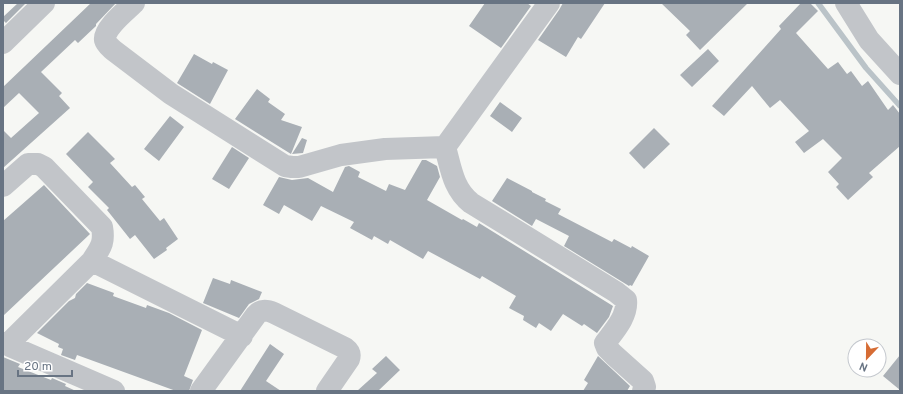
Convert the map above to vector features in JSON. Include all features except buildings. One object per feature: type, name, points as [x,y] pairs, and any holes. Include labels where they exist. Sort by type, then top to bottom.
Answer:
[{"type":"street","points":[[4,41],[44,3]]},
{"type":"street","points":[[134,3],[109,28],[105,35],[105,42],[113,50],[170,94],[285,166],[299,167],[341,155],[385,149],[445,147]]},
{"type":"street","points":[[445,147],[548,3]]},
{"type":"street","points":[[846,3],[869,40],[900,74]]},
{"type":"street","points":[[445,147],[456,186],[462,197],[616,292],[626,300],[627,305],[625,314],[605,343],[607,348],[643,381],[643,391]]},
{"type":"street","points":[[3,186],[28,164],[38,164],[44,167],[102,227],[104,238],[92,262],[5,344],[114,391]]},
{"type":"street","points":[[92,262],[242,336]]},
{"type":"street","points":[[201,391],[259,312],[268,311],[345,348],[349,352],[349,359],[327,391]]},
{"type":"waterway","points":[[818,3],[866,68],[900,106]]}]
